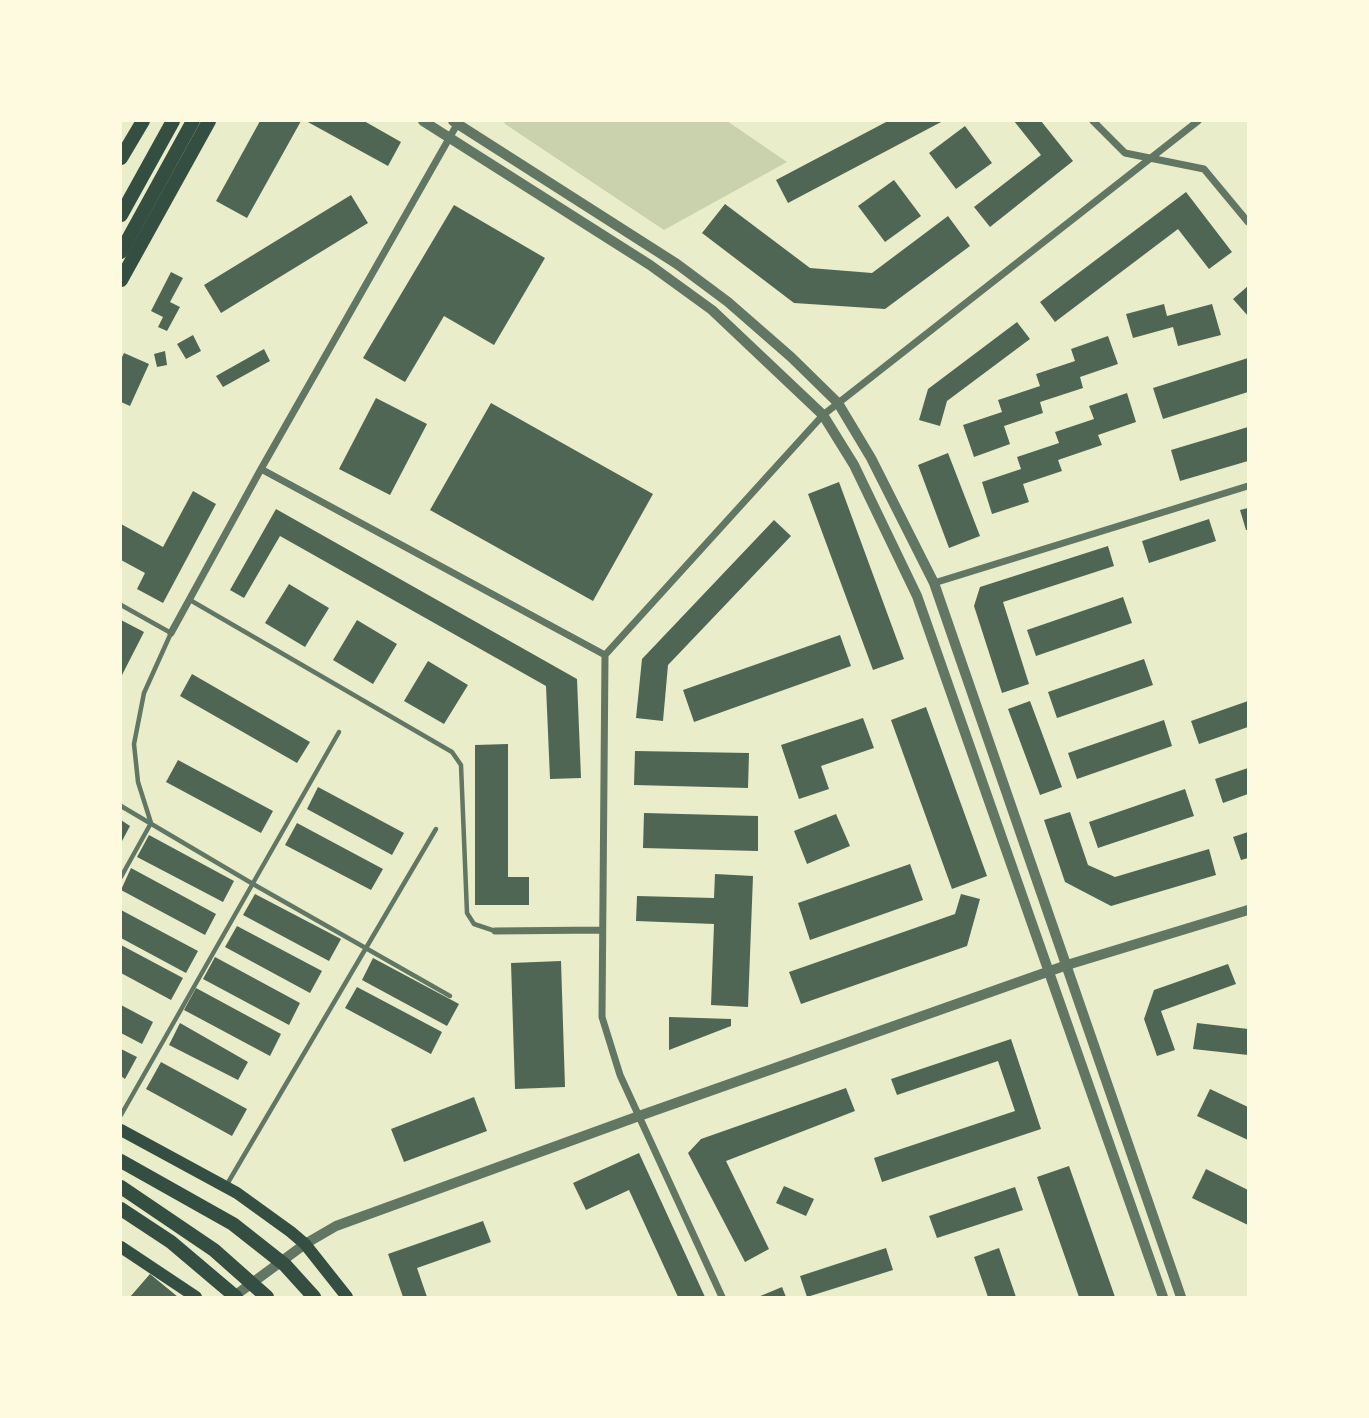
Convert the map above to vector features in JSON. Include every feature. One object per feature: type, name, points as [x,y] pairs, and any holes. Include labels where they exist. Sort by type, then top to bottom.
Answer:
[{"type":"main road","points":[[121,158],[142,121]]},
{"type":"main road","points":[[121,215],[173,121]]},
{"type":"main road","points":[[121,252],[193,121]]},
{"type":"main road","points":[[121,280],[209,121]]},
{"type":"main road","points":[[121,1130],[226,1187],[305,1244],[347,1297]]},
{"type":"main road","points":[[121,1161],[233,1224],[285,1265],[314,1297]]},
{"type":"main road","points":[[121,1187],[214,1250],[267,1297]]},
{"type":"main road","points":[[121,1209],[171,1242],[234,1297]]},
{"type":"main road","points":[[121,1247],[196,1297]]},
{"type":"street","points":[[423,121],[650,265],[712,310],[824,415],[854,465],[917,596],[1163,1297]]},
{"type":"street","points":[[1093,121],[1125,153],[1205,169],[1248,222]]},
{"type":"street","points":[[722,1297],[620,1075],[602,1017],[605,655],[824,415],[1198,121]]},
{"type":"street","points":[[171,633],[457,122],[677,264],[727,302],[791,357],[838,403],[871,458],[934,583],[1181,1297]]},
{"type":"street","points":[[261,468],[605,655]]},
{"type":"street","points":[[934,583],[1248,486]]},
{"type":"street","points":[[234,1297],[305,1244],[337,1226],[1067,965],[1248,909]]},
{"type":"street","points":[[495,931],[601,930]]},
{"type":"lane","points":[[190,600],[452,752],[461,765],[467,912],[474,924],[495,931]]},
{"type":"lane","points":[[121,605],[171,633],[144,693],[134,744],[138,782],[151,823],[121,877]]},
{"type":"lane","points":[[121,1115],[340,732]]},
{"type":"lane","points":[[121,806],[450,996]]},
{"type":"lane","points":[[226,1187],[436,829]]},
{"type":"green space","points":[[504,121],[727,121],[787,162],[664,230]]},
{"type":"building","points":[[260,121],[301,121],[247,218],[216,201]]},
{"type":"building","points":[[306,121],[364,121],[401,142],[388,166]]},
{"type":"building","points":[[888,121],[943,121],[788,203],[776,180]]},
{"type":"building","points":[[1014,121],[1041,121],[1073,161],[990,227],[974,207],[1041,155]]},
{"type":"building","points":[[965,126],[992,163],[956,189],[929,153]]},
{"type":"building","points":[[894,180],[921,216],[885,242],[858,206]]},
{"type":"building","points":[[1186,192],[1232,252],[1209,269],[1178,229],[1055,322],[1040,302]]},
{"type":"building","points":[[351,195],[368,223],[221,313],[204,285]]},
{"type":"building","points":[[725,204],[810,268],[872,273],[948,216],[970,246],[885,309],[794,303],[702,233]]},
{"type":"building","points":[[454,205],[545,258],[494,345],[444,316],[405,382],[363,358]]},
{"type":"building","points":[[171,272],[183,278],[170,302],[180,307],[167,331],[158,327],[163,317],[151,311]]},
{"type":"building","points":[[1248,286],[1248,316],[1233,299]]},
{"type":"building","points":[[1164,304],[1167,316],[1212,304],[1221,335],[1178,346],[1173,327],[1133,338],[1126,314]]},
{"type":"building","points":[[1017,322],[1030,339],[947,401],[940,426],[919,420],[928,389]]},
{"type":"building","points":[[193,335],[201,351],[186,359],[177,344]]},
{"type":"building","points":[[1108,336],[1118,364],[1080,377],[1083,388],[1040,402],[1043,413],[1004,426],[1010,444],[974,457],[963,425],[1002,412],[998,400],[1040,386],[1036,374],[1075,361],[1071,349]]},
{"type":"building","points":[[264,349],[270,361],[223,387],[216,376]]},
{"type":"building","points":[[165,351],[167,365],[157,367],[154,354]]},
{"type":"building","points":[[124,353],[149,364],[130,406],[121,402],[121,359]]},
{"type":"building","points":[[1248,358],[1248,392],[1163,419],[1153,388]]},
{"type":"building","points":[[1127,393],[1136,422],[1098,435],[1102,445],[1058,460],[1062,471],[1023,484],[1029,502],[992,514],[982,482],[1021,469],[1017,457],[1059,443],[1055,432],[1094,419],[1089,406]]},
{"type":"building","points":[[376,398],[427,424],[390,495],[339,469]]},
{"type":"building","points":[[491,403],[653,494],[593,601],[430,510]]},
{"type":"building","points":[[1248,427],[1248,461],[1180,481],[1171,450]]},
{"type":"building","points":[[948,453],[980,536],[949,548],[918,465]]},
{"type":"building","points":[[839,482],[904,659],[873,670],[808,494]]},
{"type":"building","points":[[193,491],[216,504],[163,603],[137,589],[145,573],[121,560],[121,524],[163,547]]},
{"type":"building","points":[[1248,508],[1248,530],[1246,530],[1240,510]]},
{"type":"building","points":[[276,509],[577,679],[581,778],[550,779],[546,686],[280,536],[244,598],[230,590]]},
{"type":"building","points":[[1209,519],[1216,541],[1149,563],[1142,541]]},
{"type":"building","points":[[774,520],[791,536],[668,665],[663,721],[636,718],[642,659]]},
{"type":"building","points":[[1108,546],[1114,566],[1003,602],[1029,684],[1002,693],[974,606],[980,587]]},
{"type":"building","points":[[289,584],[329,608],[305,647],[265,623]]},
{"type":"building","points":[[1123,597],[1132,623],[1036,656],[1027,630]]},
{"type":"building","points":[[121,620],[144,632],[121,677]]},
{"type":"building","points":[[357,620],[397,644],[373,684],[333,660]]},
{"type":"building","points":[[840,635],[851,666],[694,722],[683,690]]},
{"type":"building","points":[[1144,659],[1153,685],[1057,718],[1048,692]]},
{"type":"building","points":[[428,661],[468,685],[444,724],[404,701]]},
{"type":"building","points":[[192,674],[310,742],[297,763],[180,696]]},
{"type":"building","points":[[1030,701],[1062,787],[1040,795],[1008,709]]},
{"type":"building","points":[[1248,701],[1248,727],[1199,744],[1191,721]]},
{"type":"building","points":[[926,707],[987,876],[952,889],[891,720]]},
{"type":"building","points":[[863,718],[874,748],[821,766],[829,789],[799,799],[781,745]]},
{"type":"building","points":[[1164,720],[1172,746],[1077,779],[1068,753]]},
{"type":"building","points":[[508,744],[508,877],[529,877],[529,905],[475,905],[475,745]]},
{"type":"building","points":[[635,751],[749,753],[748,788],[634,785]]},
{"type":"building","points":[[178,760],[273,811],[261,833],[166,782]]},
{"type":"building","points":[[1248,768],[1248,794],[1223,803],[1215,779]]},
{"type":"building","points":[[318,787],[404,833],[392,855],[307,809]]},
{"type":"building","points":[[1185,789],[1194,816],[1098,848],[1089,822]]},
{"type":"building","points":[[1070,812],[1088,865],[1115,877],[1209,849],[1216,875],[1111,906],[1065,882],[1044,820]]},
{"type":"building","points":[[644,813],[758,816],[758,851],[643,848]]},
{"type":"building","points":[[836,814],[850,846],[807,864],[794,831]]},
{"type":"building","points":[[121,820],[130,826],[121,843]]},
{"type":"building","points":[[297,823],[383,869],[371,890],[285,845]]},
{"type":"building","points":[[1248,832],[1248,858],[1241,860],[1233,837]]},
{"type":"building","points":[[149,835],[234,881],[223,902],[137,857]]},
{"type":"building","points":[[910,864],[923,900],[810,940],[798,903]]},
{"type":"building","points":[[131,868],[216,914],[205,935],[121,890]]},
{"type":"building","points":[[715,874],[753,876],[748,1007],[711,1005],[714,924],[636,921],[637,896],[714,898]]},
{"type":"building","points":[[255,894],[341,939],[329,961],[243,915]]},
{"type":"building","points":[[961,894],[980,899],[967,946],[801,1004],[789,972],[955,914]]},
{"type":"building","points":[[121,910],[198,951],[186,973],[121,938]]},
{"type":"building","points":[[237,926],[322,971],[310,993],[225,947]]},
{"type":"building","points":[[121,945],[183,978],[171,1000],[121,973]]},
{"type":"building","points":[[215,957],[300,1003],[289,1025],[203,979]]},
{"type":"building","points":[[373,958],[459,1004],[447,1026],[362,980]]},
{"type":"building","points":[[561,961],[565,1087],[515,1089],[511,963]]},
{"type":"building","points":[[1228,964],[1236,984],[1161,1011],[1175,1050],[1157,1056],[1144,1019],[1154,990]]},
{"type":"building","points":[[357,987],[442,1032],[431,1054],[345,1008]]},
{"type":"building","points":[[196,988],[281,1034],[270,1056],[184,1010]]},
{"type":"building","points":[[121,1005],[153,1022],[142,1044],[121,1033]]},
{"type":"building","points":[[669,1017],[731,1019],[731,1026],[669,1050]]},
{"type":"building","points":[[180,1023],[248,1062],[238,1080],[169,1045]]},
{"type":"building","points":[[1197,1023],[1248,1029],[1248,1055],[1193,1049]]},
{"type":"building","points":[[1011,1039],[1041,1129],[882,1182],[874,1158],[1015,1111],[998,1061],[897,1095],[891,1079]]},
{"type":"building","points":[[121,1049],[137,1057],[125,1079],[121,1076]]},
{"type":"building","points":[[161,1062],[247,1109],[232,1136],[146,1089]]},
{"type":"building","points":[[846,1088],[855,1111],[726,1161],[769,1249],[745,1262],[688,1153],[701,1139]]},
{"type":"building","points":[[1210,1089],[1248,1107],[1248,1140],[1197,1116]]},
{"type":"building","points":[[474,1097],[487,1131],[404,1162],[391,1129]]},
{"type":"building","points":[[639,1153],[705,1297],[678,1297],[629,1190],[586,1210],[573,1183]]},
{"type":"building","points":[[1069,1166],[1115,1297],[1079,1297],[1037,1177]]},
{"type":"building","points":[[1206,1169],[1248,1190],[1248,1225],[1192,1198]]},
{"type":"building","points":[[784,1186],[814,1199],[806,1216],[776,1203]]},
{"type":"building","points":[[1015,1187],[1023,1210],[937,1238],[929,1216]]},
{"type":"building","points":[[483,1221],[491,1242],[417,1268],[427,1297],[403,1297],[388,1254]]},
{"type":"building","points":[[886,1248],[893,1270],[807,1297],[800,1276]]},
{"type":"building","points":[[999,1248],[1016,1297],[988,1297],[974,1257]]},
{"type":"building","points":[[150,1274],[178,1297],[130,1297]]},
{"type":"building","points":[[782,1287],[786,1297],[758,1297]]}]
